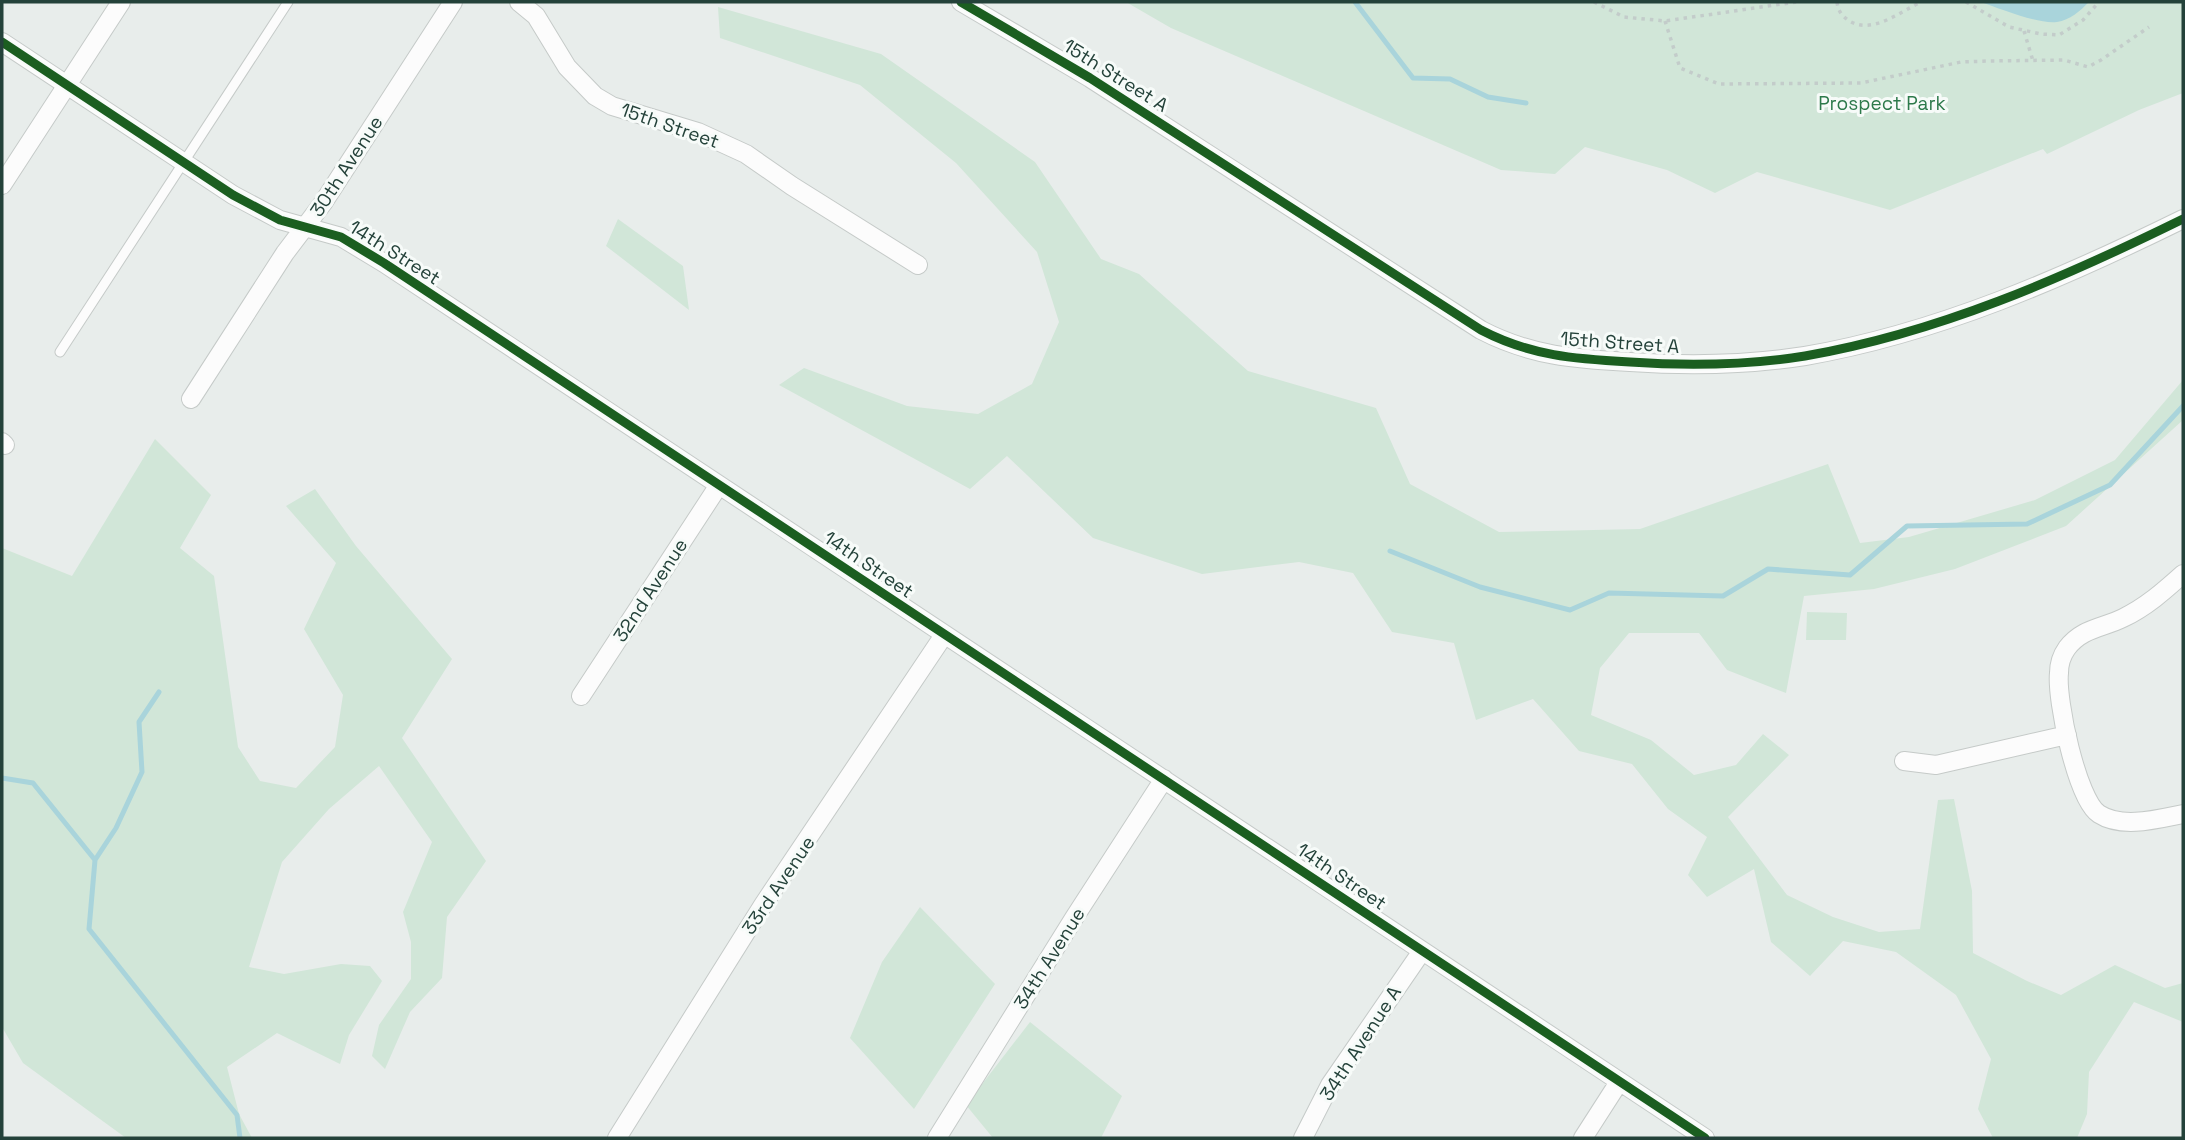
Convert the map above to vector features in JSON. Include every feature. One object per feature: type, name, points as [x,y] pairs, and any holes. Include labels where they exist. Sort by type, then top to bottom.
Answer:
[{"type":"street","points":[[2,185],[121,2]]},
{"type":"street","name":"30th Avenue","points":[[191,399],[453,2]]},
{"type":"street","name":"15th Street","points":[[519,2],[536,16],[567,67],[596,96],[612,106],[698,132],[746,154],[918,265]]},
{"type":"street","name":"15th Street A","points":[[961,2],[1090,78],[1481,330],[1508,344],[1572,358],[1654,364],[1751,362],[1804,356],[1872,341],[1950,318],[2034,288],[2183,219]]},
{"type":"street","name":"14th Street","points":[[2,42],[261,212],[305,228],[341,237],[366,251],[1705,1138]]},
{"type":"street","name":"32nd Avenue","points":[[581,696],[719,485]]},
{"type":"street","points":[[2183,574],[2152,601],[2121,619],[2083,633],[2071,643],[2061,659],[2058,674],[2067,735],[2090,806],[2111,820],[2127,822],[2183,814]]},
{"type":"street","name":"33rd Avenue","points":[[617,1138],[763,905],[944,635]]},
{"type":"street","points":[[1904,761],[1936,765],[2067,735]]},
{"type":"street","name":"34th Avenue","points":[[937,1138],[1164,779]]},
{"type":"street","name":"34th Avenue A","points":[[1303,1138],[1330,1085],[1422,951]]},
{"type":"street","points":[[1583,1138],[1619,1082]]},
{"type":"lane","points":[[60,352],[288,2]]},
{"type":"path","points":[[1594,2],[1624,17],[1665,21],[1796,2]]},
{"type":"path","points":[[1837,2],[1838,9],[1849,21],[1855,25],[1871,26],[1921,2]]},
{"type":"path","points":[[1966,2],[1994,20],[2024,31],[2059,35],[2083,20],[2099,2]]},
{"type":"path","points":[[1665,21],[1680,68],[1719,84],[1861,83],[1961,62],[2064,60],[2088,67],[2149,27]]},
{"type":"path","points":[[2024,31],[2033,61]]},
{"type":"green space","name":"Prospect Park","points":[[1126,2],[2183,2],[2183,93],[2139,110],[2047,154],[2043,149],[1890,210],[1757,172],[1715,193],[1667,170],[1585,147],[1555,174],[1501,170],[1171,28]]},
{"type":"green space","points":[[718,7],[881,54],[1035,162],[1101,259],[1139,274],[1248,371],[1376,408],[1410,484],[1499,532],[1640,529],[1828,464],[1860,543],[1909,537],[2035,500],[2115,460],[2183,380],[2183,420],[2066,526],[1955,569],[1874,589],[1804,596],[1786,693],[1727,670],[1699,633],[1629,633],[1600,668],[1591,715],[1651,740],[1694,775],[1736,765],[1763,734],[1789,755],[1728,817],[1787,895],[1833,917],[1879,932],[1920,929],[1938,800],[1954,799],[1972,891],[1973,953],[2061,995],[2115,965],[2165,988],[2183,983],[2183,1022],[2134,1002],[2089,1072],[2087,1114],[2077,1138],[1993,1138],[1978,1109],[1991,1059],[1956,995],[1896,952],[1843,941],[1810,976],[1771,942],[1754,869],[1707,897],[1688,875],[1707,837],[1668,809],[1632,764],[1579,751],[1533,699],[1476,720],[1454,643],[1392,632],[1353,573],[1299,562],[1202,574],[1093,538],[1007,456],[970,489],[779,385],[804,368],[907,406],[978,414],[1032,384],[1059,322],[1037,252],[956,163],[860,85],[720,38]]},
{"type":"green space","points":[[618,219],[683,266],[689,310],[606,246]]},
{"type":"green space","points":[[155,439],[211,495],[180,548],[214,576],[238,747],[260,781],[296,788],[335,747],[343,695],[304,629],[336,563],[286,506],[315,489],[356,546],[452,659],[402,738],[486,861],[447,917],[442,978],[410,1012],[385,1069],[372,1056],[379,1025],[411,979],[411,942],[403,912],[432,842],[379,766],[329,809],[282,862],[249,967],[284,974],[341,964],[370,966],[382,981],[349,1035],[340,1064],[277,1033],[227,1067],[239,1114],[252,1138],[126,1138],[23,1063],[2,1027],[2,548],[72,576]]},
{"type":"green space","points":[[1807,612],[1847,613],[1846,640],[1806,640]]},
{"type":"green space","points":[[920,907],[995,984],[914,1109],[850,1038],[882,962]]},
{"type":"green space","points":[[1030,1022],[1122,1096],[1101,1138],[993,1138],[966,1105]]},
{"type":"water","points":[[1981,2],[2089,2],[2070,17],[2050,22]]},
{"type":"waterway","points":[[1355,2],[1413,78],[1450,79],[1488,97],[1526,103]]},
{"type":"waterway","points":[[1390,551],[1480,587],[1570,610],[1609,593],[1723,596],[1768,569],[1850,575],[1907,526],[2027,524],[2110,485],[2183,406]]},
{"type":"waterway","points":[[95,860],[116,828],[142,772],[139,722],[159,692]]},
{"type":"waterway","points":[[2,778],[33,783],[95,860],[89,929],[237,1115],[240,1138]]},
{"type":"cycle path","points":[[961,2],[1090,78],[1481,330],[1518,346],[1554,355],[1652,363],[1718,364],[1783,359],[1855,346],[1999,301],[2092,262],[2183,219]]},
{"type":"cycle path","points":[[2,42],[233,195],[280,220],[341,237],[384,263],[1705,1138]]}]
